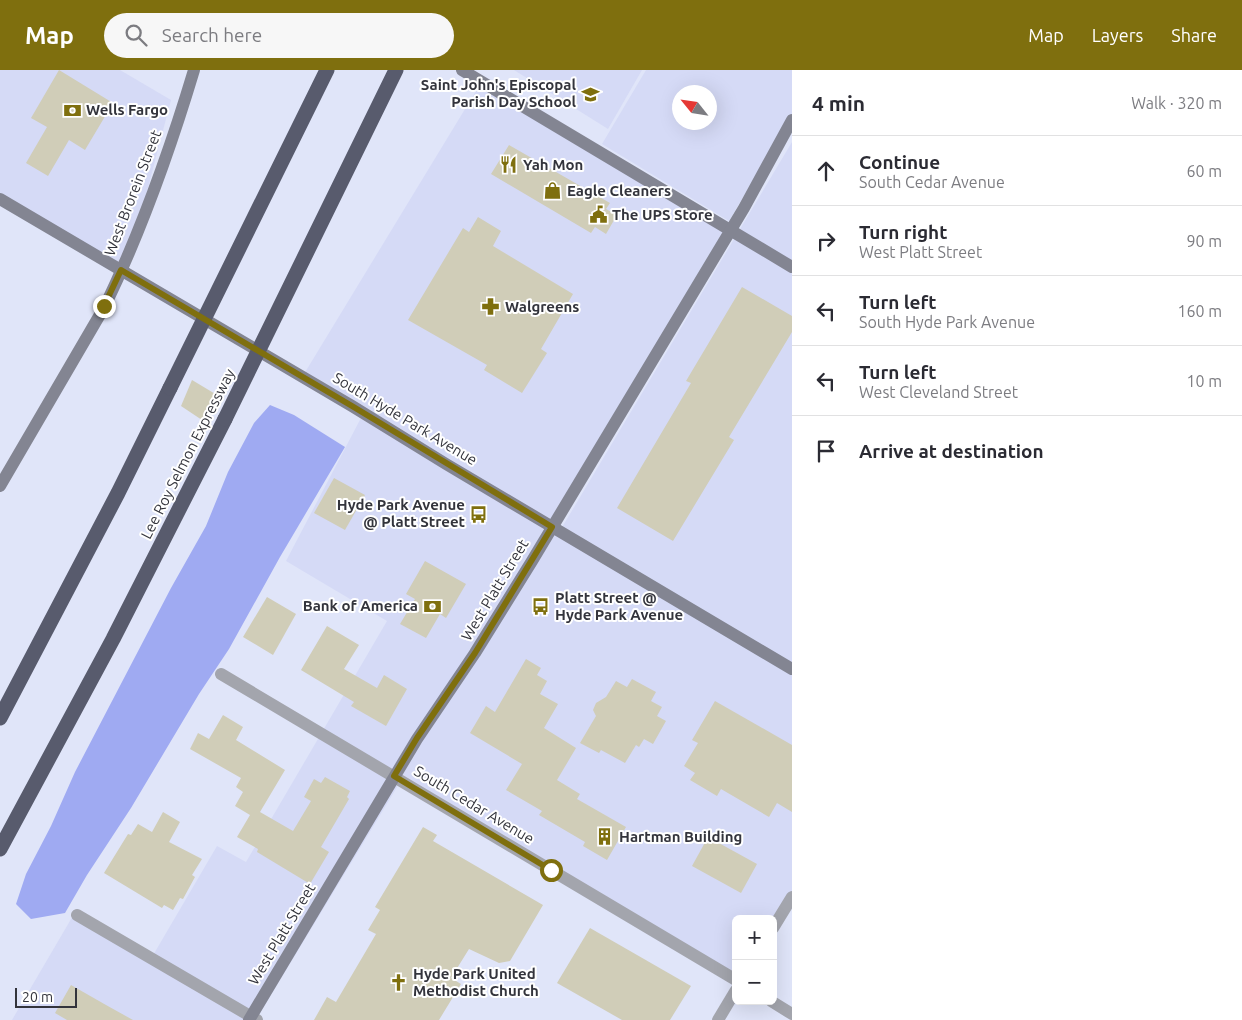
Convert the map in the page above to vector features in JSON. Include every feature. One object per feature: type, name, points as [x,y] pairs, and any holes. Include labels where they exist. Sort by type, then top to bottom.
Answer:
[{"type":"highway","points":[[0,718],[92,544],[326,70]]},
{"type":"highway","name":"Lee Roy Selmon Expressway","points":[[0,849],[126,614],[226,419],[396,70]]},
{"type":"main road","name":"West Brorein Street","points":[[0,486],[104,306],[121,270],[156,183],[194,70]]},
{"type":"main road","points":[[462,70],[792,267]]},
{"type":"main road","name":"West Platt Street","points":[[252,1019],[417,738],[475,653],[552,527],[730,230],[792,120]]},
{"type":"main road","name":"South Hyde Park Avenue","points":[[0,199],[344,400],[552,527],[792,668]]},
{"type":"street","name":"South Cedar Avenue","points":[[221,674],[732,978]]},
{"type":"street","points":[[777,921],[792,896]]},
{"type":"street","points":[[77,915],[252,1019]]},
{"type":"street","points":[[718,1020],[732,997]]},
{"type":"street","points":[[777,1005],[792,1014]]},
{"type":"shaded area","points":[[0,70],[120,70],[171,100],[145,199],[118,273],[0,199]]},
{"type":"shaded area","name":"Saint John's Episcopal Parish Day School","points":[[514,70],[642,70],[608,129]]},
{"type":"shaded area","points":[[646,70],[792,70],[792,114],[729,221],[602,144]]},
{"type":"shaded area","points":[[479,86],[727,233],[552,521],[304,374]]},
{"type":"shaded area","points":[[792,142],[792,893],[776,915],[732,915],[732,975],[402,779],[257,1018],[152,957],[217,846],[246,862],[387,621],[286,561],[362,416],[558,534]]},
{"type":"shaded area","points":[[270,405],[294,415],[345,447],[280,557],[229,649],[199,694],[65,913],[31,919],[16,904],[26,874],[51,826],[75,772],[171,588],[206,526],[228,472],[254,423]]},
{"type":"shaded area","points":[[74,914],[254,1020],[12,1020]]},
{"type":"building","name":"Wells Fargo","points":[[59,70],[113,103],[85,150],[69,140],[48,176],[26,163],[47,127],[31,118]]},
{"type":"building","points":[[509,145],[610,203],[606,209],[617,215],[606,234],[595,227],[591,233],[491,174]]},
{"type":"building","name":"Walgreens","points":[[478,217],[501,231],[493,246],[573,294],[541,349],[547,353],[522,393],[484,370],[487,365],[408,320],[463,228],[469,232]]},
{"type":"building","points":[[742,287],[792,316],[792,332],[729,437],[734,440],[673,541],[617,508],[691,383],[686,381]]},
{"type":"building","points":[[192,380],[217,395],[205,422],[181,406]]},
{"type":"building","points":[[334,478],[365,495],[345,530],[314,513]]},
{"type":"building","name":"Bank of America","points":[[425,561],[466,584],[446,618],[440,614],[426,638],[400,624],[415,599],[406,594]]},
{"type":"building","points":[[267,597],[296,614],[273,655],[243,637]]},
{"type":"building","points":[[327,626],[359,645],[344,669],[377,688],[384,675],[407,689],[386,726],[351,706],[354,702],[301,670]]},
{"type":"building","points":[[526,659],[541,668],[537,675],[547,681],[540,694],[558,704],[544,728],[576,748],[557,780],[580,794],[577,799],[626,827],[607,860],[583,846],[585,842],[539,815],[542,811],[506,790],[522,764],[470,733],[486,706],[495,712]]},
{"type":"building","points":[[632,679],[656,692],[651,701],[662,707],[657,716],[666,721],[653,744],[644,739],[639,747],[636,745],[625,763],[601,750],[599,753],[580,743],[596,716],[593,710],[596,703],[606,697],[616,681],[627,687]]},
{"type":"building","points":[[715,701],[792,745],[792,812],[777,803],[769,817],[721,789],[717,796],[690,780],[695,773],[684,766],[698,743],[692,740]]},
{"type":"building","points":[[223,715],[243,727],[236,740],[285,770],[260,812],[293,831],[311,801],[304,797],[314,779],[321,783],[325,777],[350,791],[347,797],[349,799],[321,847],[329,852],[310,884],[257,852],[258,849],[237,837],[250,815],[235,806],[243,792],[236,787],[241,778],[190,749],[198,733],[209,739]]},
{"type":"building","points":[[163,812],[180,822],[169,842],[202,859],[192,875],[195,877],[183,899],[180,898],[173,910],[164,905],[162,908],[104,873],[128,834],[131,835],[138,824],[152,832]]},
{"type":"building","points":[[423,827],[437,835],[433,841],[543,905],[510,961],[499,963],[469,949],[451,978],[461,984],[439,1020],[314,1020],[327,997],[336,1002],[376,934],[368,930],[380,910],[375,907]]},
{"type":"building","points":[[708,837],[757,864],[741,893],[692,866]]},
{"type":"building","points":[[590,928],[691,986],[670,1020],[622,1020],[557,983]]},
{"type":"building","points":[[71,985],[133,1020],[67,1020],[55,1013]]},
{"type":"place","name":"Saint John's Episcopal Parish Day School","points":[[590,94]]},
{"type":"place","name":"Wells Fargo","points":[[72,110]]},
{"type":"place","name":"Yah Mon","points":[[509,165]]},
{"type":"place","name":"Eagle Cleaners","points":[[553,191]]},
{"type":"place","name":"The UPS Store","points":[[598,215]]},
{"type":"place","name":"Walgreens","points":[[491,307]]},
{"type":"place","name":"Hyde Park Avenue @ Platt Street","points":[[479,514]]},
{"type":"place","name":"Bank of America","points":[[432,606]]},
{"type":"place","name":"Platt Street @ Hyde Park Avenue","points":[[541,607]]},
{"type":"place","name":"Hartman Building","points":[[605,837]]},
{"type":"place","name":"Hyde Park United Methodist Church","points":[[399,983]]},
{"type":"route","points":[[104,306],[121,270],[552,527],[475,653],[417,738],[394,776],[551,870]]}]
